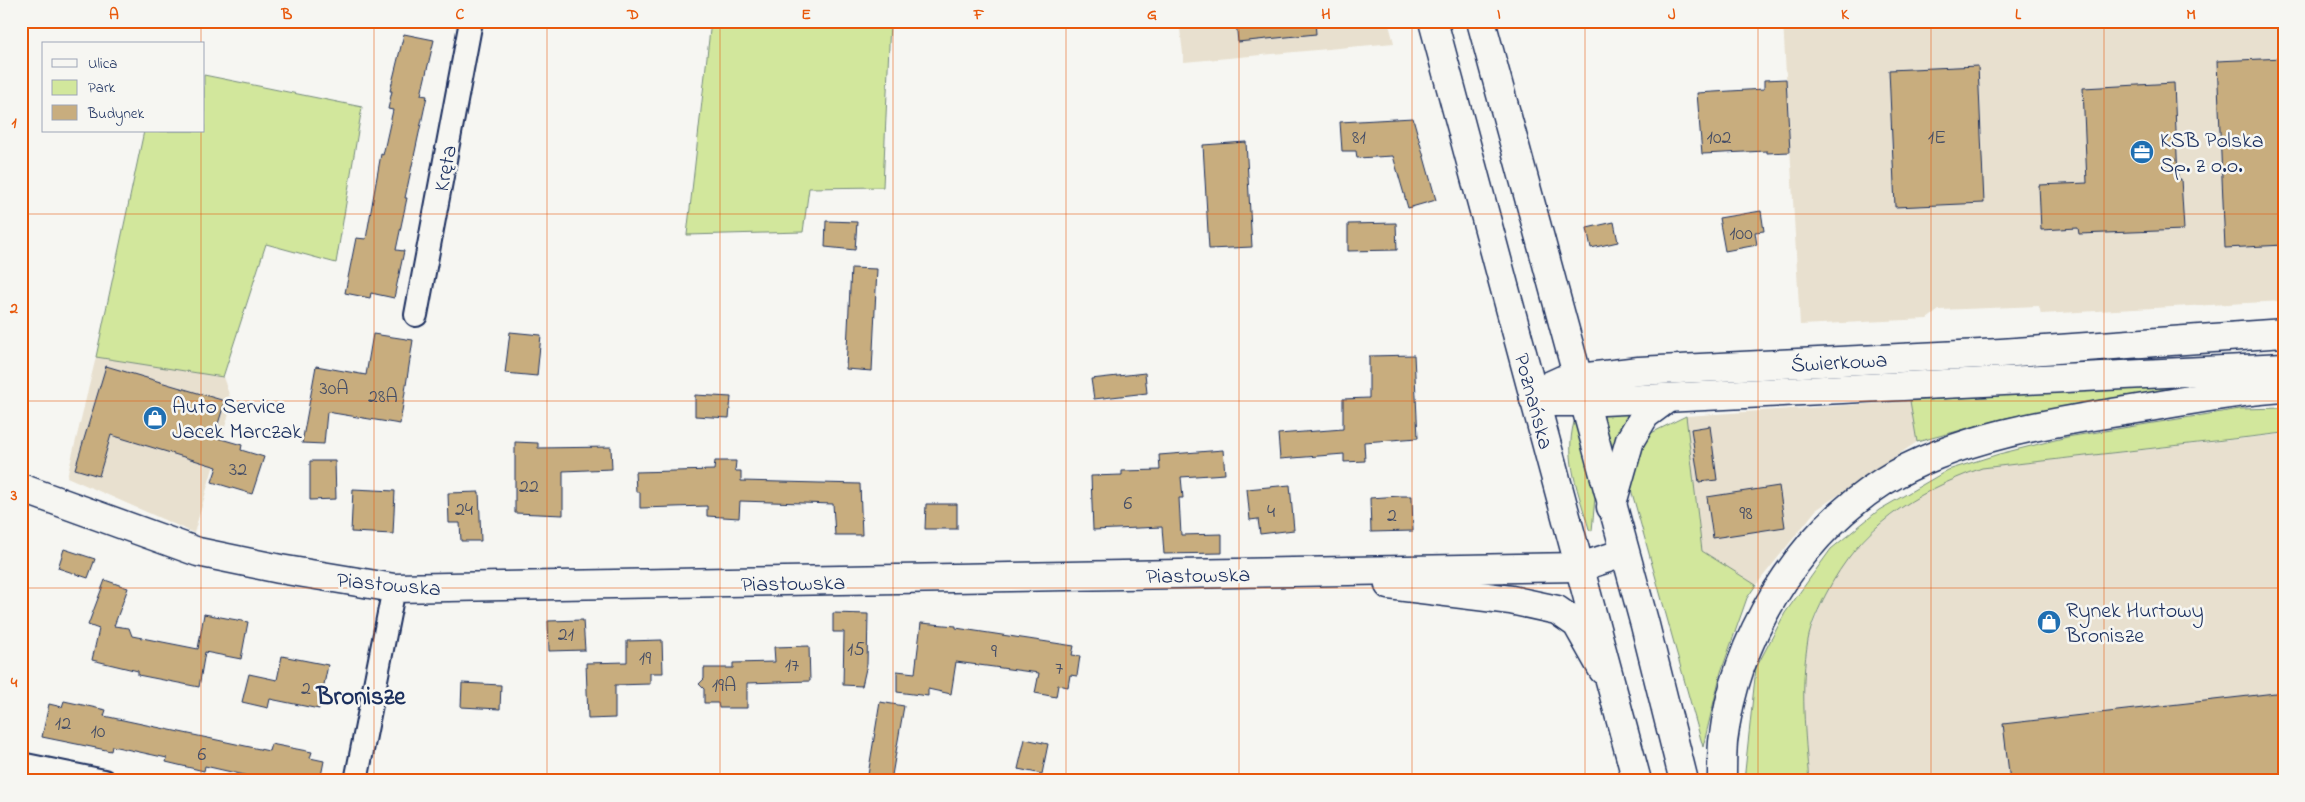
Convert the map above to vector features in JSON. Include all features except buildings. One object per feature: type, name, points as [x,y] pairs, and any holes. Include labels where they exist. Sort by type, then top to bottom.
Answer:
[{"type":"street","name":"Kręta","points":[[416,314],[471,21]]},
{"type":"street","name":"Poznańska","points":[[1433,21],[1637,781]]},
{"type":"street","name":"Poznańska","points":[[1481,21],[1684,781]]},
{"type":"street","name":"Świerkowa","points":[[1580,390],[1639,371],[2001,353],[2284,333]]},
{"type":"street","name":"Świerkowa","points":[[1534,399],[1551,385],[1562,380],[1580,390],[1668,398],[2284,367]]},
{"type":"street","points":[[1722,781],[1723,742],[1732,698],[1746,654],[1764,611],[1791,571],[1820,536],[1851,505],[1885,481],[1963,446],[2058,421],[2216,396],[2284,388]]},
{"type":"street","points":[[1612,507],[1630,440],[1645,415],[1668,398]]},
{"type":"street","name":"Piastowska","points":[[21,488],[198,552],[280,569],[394,588],[1580,567],[1624,553]]},
{"type":"street","points":[[1281,573],[1511,600],[1557,610],[1577,624],[1612,687]]},
{"type":"street","points":[[356,781],[394,588]]},
{"type":"street","points":[[21,764],[104,781]]},
{"type":"shaded area","points":[[1179,21],[1388,21],[1394,43],[1184,62]]},
{"type":"shaded area","points":[[1783,21],[2284,21],[2284,301],[2041,314],[2039,306],[1939,310],[1927,319],[1800,325]]},
{"type":"shaded area","points":[[96,357],[223,377],[232,403],[194,533],[67,477]]},
{"type":"shaded area","points":[[1910,401],[1917,442],[1816,510],[1756,585],[1702,551],[1686,416]]},
{"type":"shaded area","name":"Rynek Hurtowy Bronisze","points":[[2284,434],[2284,781],[1809,781],[1803,706],[1808,638],[1836,574],[1857,547],[1879,525],[1909,501],[1946,481],[1982,468]]},
{"type":"green space","points":[[711,21],[890,21],[883,187],[809,188],[803,232],[687,235]]},
{"type":"green space","points":[[205,75],[362,107],[336,263],[266,244],[223,377],[96,357],[144,132],[205,132]]},
{"type":"green space","points":[[2218,382],[2082,403],[2006,418],[1917,442],[1910,401]]},
{"type":"green space","points":[[2284,408],[2284,433],[1982,468],[1933,489],[1911,501],[1872,531],[1855,550],[1840,570],[1815,616],[1808,640],[1804,675],[1809,781],[1744,781],[1756,668],[1785,613],[1831,549],[1879,510],[1948,470],[1999,454],[2067,437],[2240,409]]},
{"type":"green space","points":[[1634,410],[1613,447],[1612,447],[1602,413]]},
{"type":"green space","points":[[1686,416],[1702,551],[1756,585],[1747,598],[1721,672],[1703,747],[1629,482],[1641,438]]},
{"type":"green space","points":[[1574,422],[1576,422],[1595,497],[1592,531],[1589,529],[1574,476],[1571,436]]},
{"type":"place","name":"KSB Polska Sp. z o.o.","points":[[2142,152]]},
{"type":"place","name":"Auto Service Jacek Marczak","points":[[155,418]]},
{"type":"place","name":"Rynek Hurtowy Bronisze","points":[[2049,622]]},
{"type":"district","name":"Bronisze","points":[[361,695]]}]
